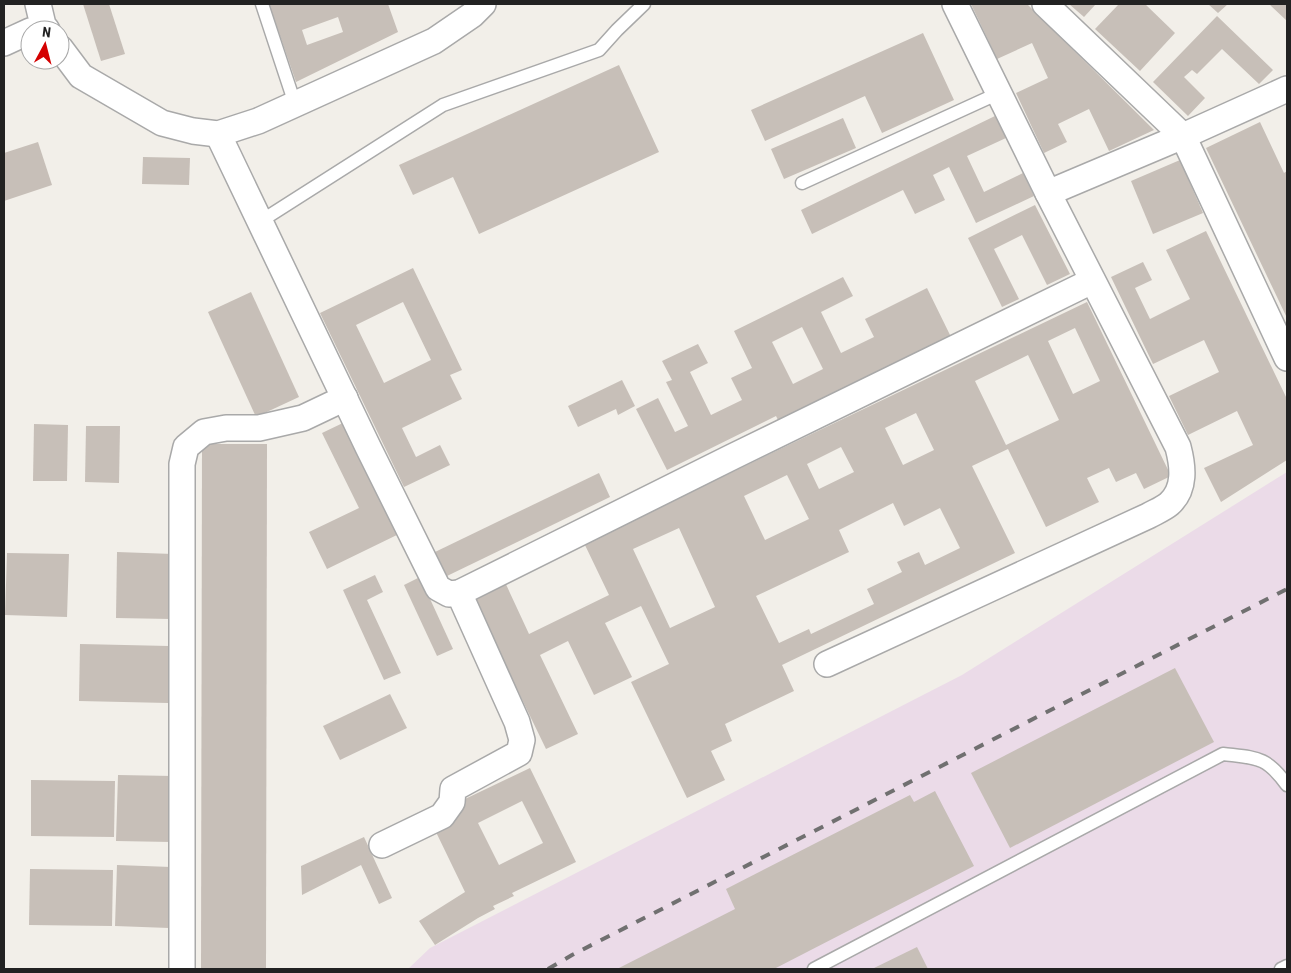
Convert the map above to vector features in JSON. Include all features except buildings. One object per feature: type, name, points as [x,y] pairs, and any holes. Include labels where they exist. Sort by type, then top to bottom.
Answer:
[{"type":"street","points":[[70,61],[81,76],[162,123],[193,131],[218,134],[258,121],[434,41],[472,15],[483,4]]},
{"type":"street","points":[[827,664],[1148,516],[1168,505],[1178,494],[1182,478],[1182,461],[1178,447],[1092,281],[956,4]]},
{"type":"street","points":[[1045,4],[1183,136],[1287,358]]},
{"type":"street","points":[[4,43],[20,34]]},
{"type":"street","points":[[1048,193],[1183,136],[1287,89]]},
{"type":"street","points":[[218,134],[438,588],[449,594],[459,593],[741,452],[1092,281]]},
{"type":"street","points":[[182,969],[182,464],[186,447],[204,432],[226,428],[259,428],[303,418],[345,398]]},
{"type":"street","points":[[382,845],[442,816],[452,802],[453,788],[519,753],[522,740],[517,722],[459,593]]},
{"type":"lane","points":[[262,4],[295,104]]},
{"type":"lane","points":[[261,221],[443,105],[599,50],[644,4]]},
{"type":"lane","points":[[802,183],[999,93]]},
{"type":"lane","points":[[814,969],[1223,754],[1257,758],[1276,770],[1287,785]]},
{"type":"lane","points":[[1281,969],[1287,966]]},
{"type":"shaded area","points":[[1287,472],[1287,969],[408,969],[430,948],[962,675]]},
{"type":"railway","points":[[548,969],[1287,589]]}]
